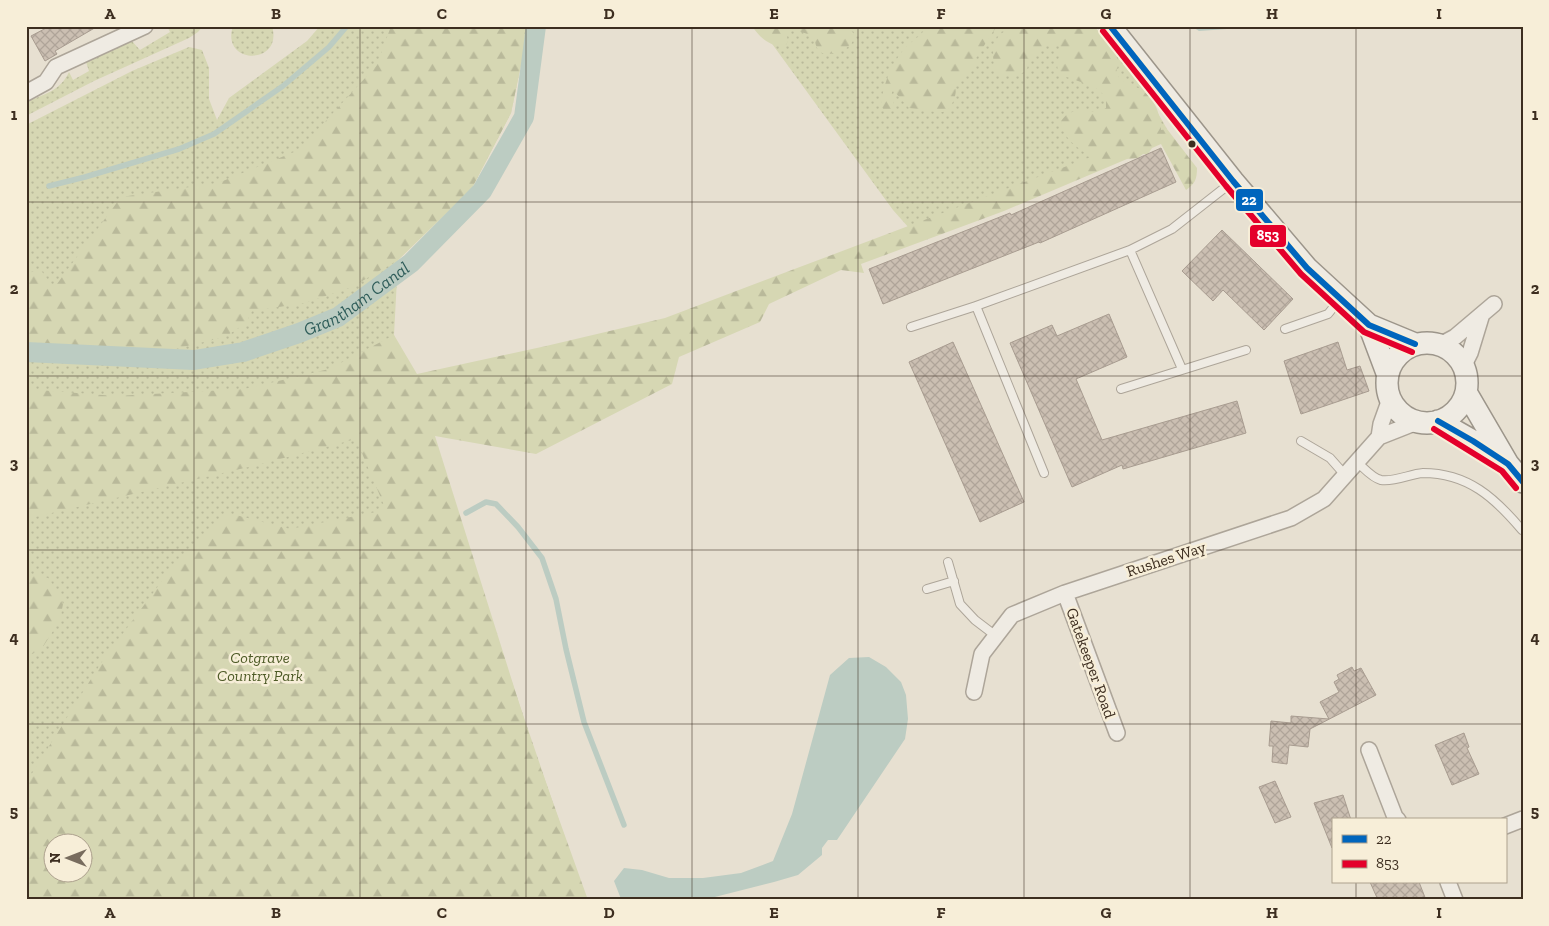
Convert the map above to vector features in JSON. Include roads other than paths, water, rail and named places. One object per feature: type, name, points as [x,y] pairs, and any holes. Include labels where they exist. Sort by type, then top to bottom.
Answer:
[{"type":"street","points":[[26,93],[46,82],[56,68],[145,26]]},
{"type":"street","points":[[1110,26],[1233,181],[1307,268],[1369,326],[1415,344]]},
{"type":"street","points":[[1440,345],[1455,337],[1481,317],[1494,304]]},
{"type":"street","points":[[1463,367],[1470,353],[1481,317]]},
{"type":"street","points":[[1369,326],[1387,373]]},
{"type":"street","points":[[1390,399],[1381,424],[1379,437],[1427,422],[1456,411],[1466,392],[1467,382],[1463,367],[1454,353],[1440,345],[1426,342],[1415,344],[1406,348],[1398,355],[1391,363],[1387,373],[1386,384],[1390,399],[1398,412],[1407,418],[1427,422],[1473,441],[1508,464]]},
{"type":"street","points":[[1466,392],[1508,464],[1523,482]]},
{"type":"street","name":"Rushes Way","points":[[974,692],[982,654],[1012,615],[1066,593],[1291,518],[1324,499],[1379,437]]},
{"type":"street","name":"Gatekeeper Road","points":[[1066,593],[1117,733]]},
{"type":"street","points":[[1369,750],[1396,818]]},
{"type":"street","points":[[1506,826],[1523,819]]},
{"type":"street","points":[[1449,884],[1455,900]]},
{"type":"lane","points":[[911,327],[976,306],[1130,250],[1172,230],[1233,181]]},
{"type":"lane","points":[[1130,250],[1182,369]]},
{"type":"lane","points":[[1285,329],[1328,314],[1340,299]]},
{"type":"lane","points":[[976,306],[1044,474]]},
{"type":"lane","points":[[1121,389],[1246,350]]},
{"type":"lane","points":[[1301,441],[1330,458],[1345,475]]},
{"type":"lane","points":[[1357,462],[1381,480],[1421,473],[1444,475],[1460,479],[1478,488],[1506,510],[1522,530]]},
{"type":"lane","points":[[948,562],[960,604],[975,620],[996,636]]},
{"type":"lane","points":[[927,590],[954,581]]},
{"type":"waterway","points":[[49,186],[179,149],[214,134],[283,86],[329,47],[347,26]]},
{"type":"waterway","name":"Grantham Canal","points":[[26,352],[194,360],[243,352],[299,333],[338,317],[411,263],[482,191],[524,117],[536,26]]},
{"type":"waterway","points":[[466,513],[486,502],[496,504],[518,527],[542,558],[556,599],[584,722],[624,825]]},
{"type":"park label","name":"Cotgrave Country Park","points":[[260,666]]}]
